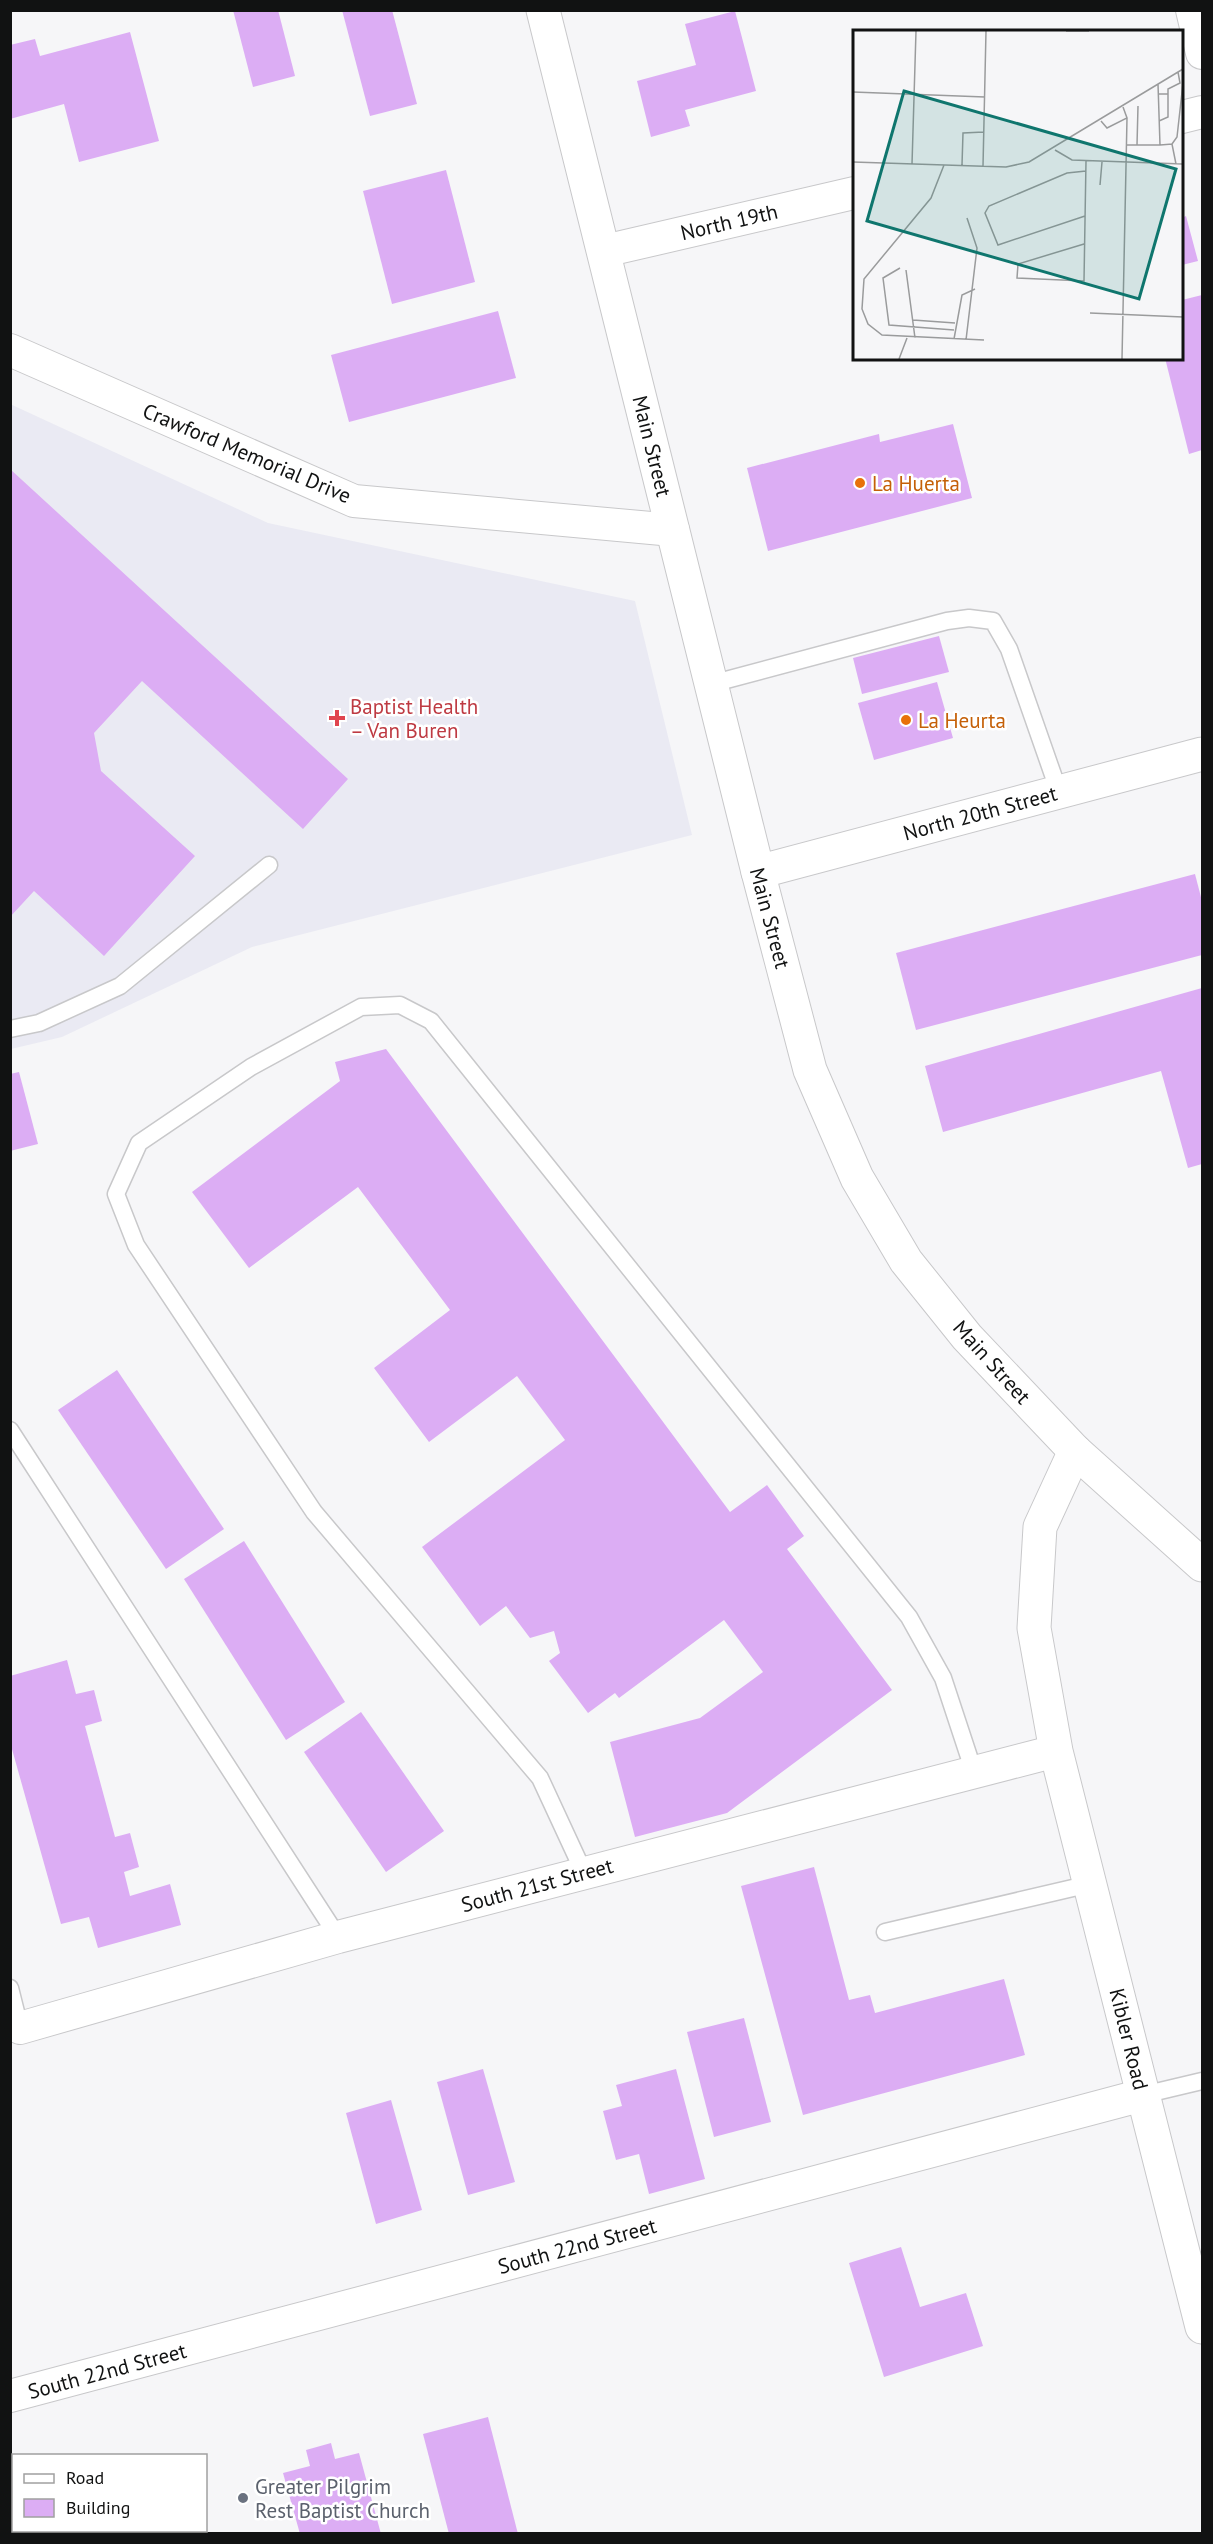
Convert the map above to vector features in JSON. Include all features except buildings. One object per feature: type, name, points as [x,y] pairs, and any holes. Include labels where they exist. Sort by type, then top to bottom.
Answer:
[{"type":"main road","name":"Main Street","points":[[543,10],[758,872],[810,1070],[857,1178],[912,1269],[967,1337],[1075,1451],[1203,1565]]},
{"type":"main road","name":"North 20th Street","points":[[758,872],[1203,754]]},
{"type":"main road","points":[[1056,1751],[1034,1628],[1039,1538],[1040,1527],[1075,1451]]},
{"type":"main road","name":"Kibler Road","points":[[1056,1751],[1203,2327]]},
{"type":"street","points":[[1192,10],[1203,52]]},
{"type":"street","points":[[1183,117],[1203,112]]},
{"type":"street","name":"North 19th","points":[[604,250],[853,193]]},
{"type":"street","name":"Crawford Memorial Drive","points":[[10,350],[354,501],[673,530]]},
{"type":"street","name":"South 21st Street","points":[[20,2028],[338,1937],[1056,1751]]},
{"type":"street","name":"South 22nd Street","points":[[10,2396],[1143,2095]]},
{"type":"lane","points":[[711,684],[947,621],[969,618],[993,621],[1009,649],[1059,792]]},
{"type":"lane","points":[[10,1029],[39,1023],[120,986],[269,865]]},
{"type":"lane","points":[[584,1873],[540,1778],[314,1512],[136,1245],[116,1194],[139,1143],[251,1067],[361,1008],[400,1005],[431,1021],[805,1486],[909,1617],[943,1678],[974,1772]]},
{"type":"lane","points":[[10,1430],[338,1937]]},
{"type":"lane","points":[[885,1932],[1090,1884]]},
{"type":"lane","points":[[10,1988],[20,2028]]},
{"type":"lane","points":[[1143,2095],[1203,2081]]},
{"type":"shaded area","name":"Baptist Health – Van Buren","points":[[10,404],[268,523],[635,601],[692,835],[252,947],[62,1037],[11,1049]]},
{"type":"place","name":"La Huerta","points":[[860,483]]},
{"type":"place","name":"Baptist Health – Van Buren","points":[[337,718]]},
{"type":"place","name":"La Heurta","points":[[906,720]]},
{"type":"place","name":"Greater Pilgrim Rest Baptist Church","points":[[243,2498]]}]
